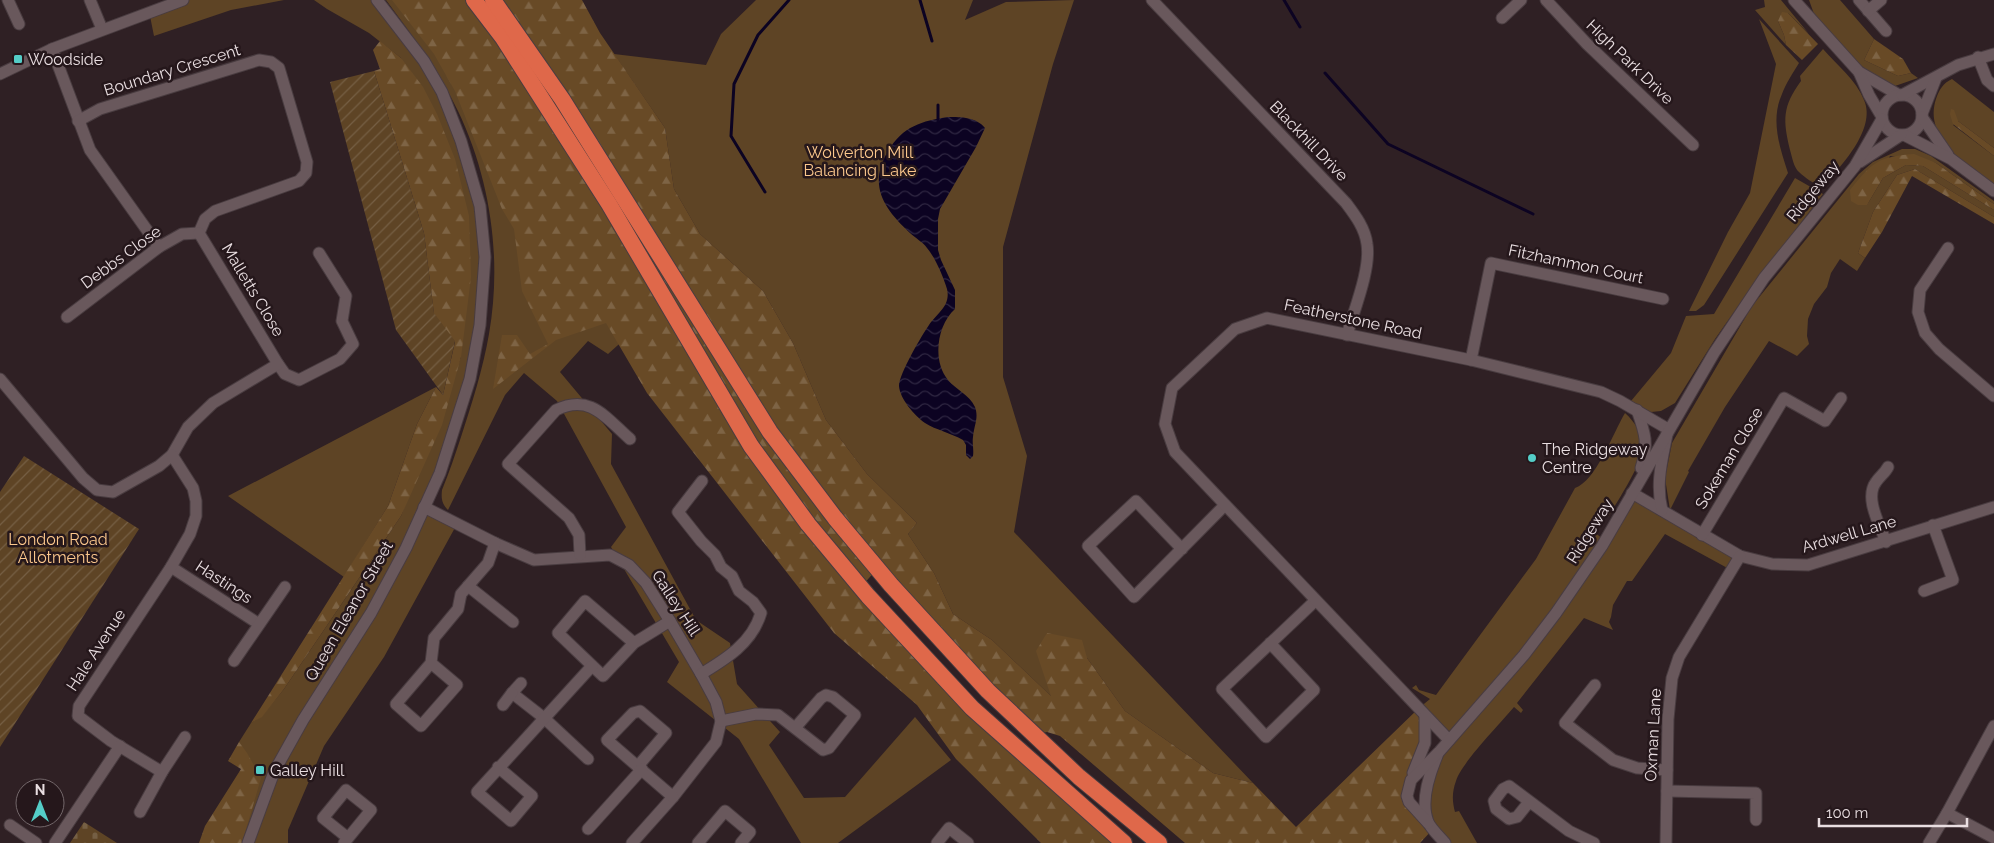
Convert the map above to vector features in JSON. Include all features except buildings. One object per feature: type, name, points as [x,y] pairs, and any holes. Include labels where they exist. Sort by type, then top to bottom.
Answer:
[{"type":"highway","points":[[474,0],[524,69],[609,204],[751,446],[808,524],[868,596],[972,708],[1124,843]]},
{"type":"highway","points":[[493,0],[562,99],[770,432],[836,518],[890,585],[988,691],[1079,777],[1159,843]]},
{"type":"street","points":[[8,0],[19,24]]},
{"type":"street","points":[[90,0],[102,29]]},
{"type":"street","points":[[0,74],[52,49],[183,0]]},
{"type":"street","name":"Queen Eleanor Street","points":[[252,842],[274,772],[303,720],[371,613],[406,548],[440,473],[470,379],[480,325],[485,257],[480,206],[461,141],[442,92],[424,61],[377,0]]},
{"type":"street","name":"Blackhill Drive","points":[[1152,0],[1346,203],[1357,218],[1367,243],[1368,261],[1347,335]]},
{"type":"street","points":[[1502,18],[1521,0]]},
{"type":"street","name":"High Park Drive","points":[[1546,0],[1587,44],[1693,146]]},
{"type":"street","points":[[1794,0],[1842,55],[1860,72],[1900,95],[1908,96],[1918,102],[1922,115],[1951,158]]},
{"type":"street","points":[[1859,0],[1886,31]]},
{"type":"street","points":[[1868,11],[1881,0]]},
{"type":"street","points":[[52,49],[90,150],[160,246]]},
{"type":"street","points":[[1882,118],[1882,111],[1888,101],[1958,65],[1994,54]]},
{"type":"street","points":[[1978,58],[1986,80],[1994,86]]},
{"type":"street","name":"Boundary Crescent","points":[[78,121],[100,109],[259,60],[271,62],[279,68],[307,162],[306,173],[299,182],[215,211],[205,219],[199,233]]},
{"type":"street","points":[[1860,72],[1869,94],[1889,130],[1951,158],[1994,191]]},
{"type":"street","points":[[1902,135],[1914,131],[1921,122],[1936,78]]},
{"type":"street","name":"Ridgeway","points":[[1411,780],[1439,752],[1524,655],[1556,614],[1602,546],[1668,429],[1714,353],[1764,278],[1855,166],[1882,118]]},
{"type":"street","name":"Ridgeway","points":[[1855,166],[1902,135]]},
{"type":"street","name":"Debbs Close","points":[[67,317],[160,246],[182,234],[199,233]]},
{"type":"street","name":"Malletts Close","points":[[199,233],[278,364],[285,374],[299,380],[340,359],[353,344],[342,321],[346,296],[319,253]]},
{"type":"street","points":[[1948,248],[1920,290],[1918,312],[1925,332],[1939,349],[1994,394]]},
{"type":"street","name":"Fitzhammon Court","points":[[1471,360],[1491,263],[1663,299]]},
{"type":"street","name":"Featherstone Road","points":[[1449,740],[1175,452],[1165,424],[1172,388],[1235,329],[1267,318],[1471,360],[1602,392],[1668,429]]},
{"type":"street","points":[[0,379],[83,478],[97,490],[113,492],[159,466],[172,455],[188,427],[213,403],[278,364]]},
{"type":"street","name":"Sokeman Close","points":[[1702,535],[1784,398],[1783,386]]},
{"type":"street","name":"Sokeman Close","points":[[1784,398],[1826,421],[1841,398]]},
{"type":"street","points":[[580,556],[579,535],[569,518],[508,464],[556,410],[565,405],[580,403],[592,406],[630,439]]},
{"type":"street","points":[[1632,493],[1646,453],[1644,430],[1636,410]]},
{"type":"street","points":[[1662,510],[1658,494],[1660,469],[1668,429]]},
{"type":"street","name":"Hale Avenue","points":[[162,772],[81,720],[78,716],[79,706],[171,567],[190,534],[196,516],[196,501],[193,488],[172,455]]},
{"type":"street","points":[[1886,542],[1871,498],[1876,482],[1883,476],[1888,467]]},
{"type":"street","points":[[701,674],[739,648],[757,627],[761,614],[753,602],[739,591],[732,576],[721,567],[714,555],[678,512],[702,481]]},
{"type":"street","name":"Ardwell Lane","points":[[1632,493],[1740,556],[1772,564],[1808,565],[1994,507]]},
{"type":"street","points":[[1182,549],[1136,501],[1088,546],[1134,597],[1182,549],[1225,505]]},
{"type":"street","name":"Galley Hill","points":[[424,507],[495,543],[534,560],[610,554],[629,565],[646,583],[670,621],[716,702],[721,721]]},
{"type":"street","points":[[1924,590],[1958,579],[1933,525]]},
{"type":"street","points":[[431,663],[457,685],[422,726],[396,704],[431,663],[434,638],[458,609],[462,594],[488,563],[495,543]]},
{"type":"street","name":"Oxman Lane","points":[[1666,843],[1668,719],[1672,678],[1679,657],[1740,556]]},
{"type":"street","name":"Hastings","points":[[171,567],[259,624]]},
{"type":"street","points":[[468,586],[513,622]]},
{"type":"street","name":"Hastings","points":[[234,662],[285,587]]},
{"type":"street","points":[[634,643],[585,601],[558,634],[603,676],[634,643],[670,621]]},
{"type":"street","points":[[1270,643],[1314,690],[1266,737],[1222,690],[1270,643],[1315,601]]},
{"type":"street","points":[[498,768],[532,796],[510,821],[477,792],[498,768],[592,666]]},
{"type":"street","points":[[503,705],[521,683]]},
{"type":"street","points":[[1595,685],[1564,723],[1613,760],[1637,768],[1667,770]]},
{"type":"street","points":[[512,693],[544,718],[588,759]]},
{"type":"street","points":[[632,843],[673,797],[716,742],[721,721],[751,714],[772,713],[778,715],[823,750],[829,748],[855,715],[833,696],[826,695],[821,698],[795,728]]},
{"type":"street","points":[[588,829],[640,767],[666,733],[640,712],[632,713],[607,740],[640,767],[673,797]]},
{"type":"street","points":[[1425,716],[1425,743],[1407,796],[1409,802],[1445,843]]},
{"type":"street","points":[[1929,843],[1994,726]]},
{"type":"street","points":[[140,812],[162,772],[185,737]]},
{"type":"street","points":[[55,843],[120,746]]},
{"type":"street","points":[[1428,823],[1425,812],[1426,794],[1439,752]]},
{"type":"street","points":[[1667,791],[1756,793],[1756,820]]},
{"type":"street","points":[[1529,802],[1570,831],[1594,843]]},
{"type":"street","points":[[698,843],[725,811],[750,832],[741,843]]},
{"type":"street","points":[[1947,813],[1994,838]]},
{"type":"street","points":[[10,825],[36,843]]},
{"type":"street","points":[[937,843],[949,828],[968,843]]},
{"type":"green space","points":[[189,0],[284,0],[231,10],[154,36],[150,16]]},
{"type":"green space","points":[[314,0],[377,0],[424,61],[461,141],[485,257],[470,379],[424,507],[457,524],[384,657],[324,746],[288,830],[288,843],[242,843],[247,822],[239,742],[251,723],[262,716],[284,689],[401,516],[461,357],[401,58],[369,33]]},
{"type":"green space","points":[[386,0],[458,0],[656,311],[608,354],[588,341],[560,372],[612,434],[611,464],[696,620],[730,643],[737,684],[780,732],[769,745],[804,798],[845,797],[915,717],[951,760],[838,843],[801,843],[739,739],[667,682],[679,662],[611,547],[626,527],[557,401],[524,373],[505,395],[448,510],[443,503],[442,490],[473,399],[489,334],[494,278],[494,249],[491,221],[479,165],[451,96],[434,68]]},
{"type":"green space","points":[[392,0],[582,0],[600,33],[665,128],[674,189],[700,234],[763,291],[793,343],[826,420],[867,474],[917,523],[908,534],[934,573],[953,614],[992,640],[1051,696],[1036,651],[1047,633],[1082,640],[1087,658],[1125,711],[1213,773],[1253,783],[1296,827],[1419,708],[1426,725],[1407,790],[1433,829],[1420,843],[1185,843],[1060,736],[1047,732],[1034,735],[877,569],[861,587],[972,708],[1124,843],[1041,843],[956,759],[917,705],[834,633],[647,393],[606,323],[556,340],[493,389],[502,335],[517,335],[530,354],[548,344],[522,291],[514,229],[502,209],[455,91],[434,54]]},
{"type":"green space","name":"Wolverton Mill Balancing Lake","points":[[756,0],[973,0],[965,20],[1006,2],[1074,0],[1053,64],[1003,247],[1003,377],[1027,456],[1014,532],[1253,783],[1213,773],[1125,711],[1087,658],[1052,697],[992,640],[953,614],[934,573],[908,534],[917,523],[867,474],[826,420],[793,343],[763,291],[700,234],[674,189],[665,128],[614,54],[706,65],[721,34]]},
{"type":"green space","points":[[1764,0],[1781,0],[1809,34],[1788,13],[1778,21],[1786,45],[1755,10],[1765,7]]},
{"type":"green space","points":[[1809,0],[1840,0],[1874,39],[1864,60],[1898,76],[1911,73],[1918,78],[1895,86],[1863,71],[1818,25]]},
{"type":"green space","points":[[1782,12],[1788,13],[1818,44],[1802,60],[1786,45],[1778,21]]},
{"type":"green space","points":[[1759,19],[1799,63],[1784,90],[1778,104],[1777,114],[1778,134],[1788,173],[1704,305],[1696,311],[1689,311],[1728,232],[1750,193],[1776,64]]},
{"type":"green space","points":[[1874,39],[1903,59],[1911,73],[1898,76],[1864,60]]},
{"type":"green space","points":[[380,41],[401,58],[423,87],[437,114],[455,159],[469,216],[471,277],[461,357],[442,425],[401,516],[284,689],[262,717],[251,723],[388,506],[417,424],[436,387],[443,395],[455,342],[434,314],[424,233],[374,71],[380,69],[373,50]]},
{"type":"green space","points":[[1823,49],[1846,73],[1861,93],[1867,111],[1861,135],[1854,147],[1838,170],[1821,188],[1796,168],[1790,150],[1785,122],[1787,106],[1801,81],[1800,76]]},
{"type":"green space","points":[[374,71],[424,233],[434,313],[455,341],[443,395],[396,330],[330,82]]},
{"type":"green space","points":[[1952,79],[1994,112],[1994,148],[1958,121],[1953,125],[1994,156],[1994,185],[1960,160],[1950,150],[1936,126],[1934,113],[1936,99],[1942,87]]},
{"type":"green space","points":[[1951,109],[1954,110],[1958,121],[1994,148],[1994,156],[1953,124],[1950,114]]},
{"type":"green space","points":[[1902,149],[1915,149],[1931,156],[1994,201],[1994,204],[1936,163],[1890,156],[1867,205],[1883,178],[1906,165],[1923,166],[1994,210],[1994,217],[1915,169],[1897,175],[1873,212],[1858,253],[1865,258],[1857,271],[1840,259],[1831,273],[1827,287],[1814,304],[1808,319],[1807,336],[1809,344],[1797,356],[1769,341],[1725,407],[1688,471],[1670,510],[1665,478],[1672,443],[1752,306],[1859,174],[1873,162]]},
{"type":"green space","points":[[1914,154],[1936,163],[1994,204],[1994,210],[1923,166],[1906,165],[1883,178],[1867,205],[1858,205],[1851,201],[1850,190],[1871,167],[1884,159]]},
{"type":"green space","points":[[1915,169],[1994,217],[1994,224],[1912,176],[1882,232],[1865,258],[1858,253],[1873,212],[1897,175]]},
{"type":"green space","points":[[1795,178],[1823,194],[1750,289],[1715,339],[1675,403],[1661,411],[1651,412],[1631,401],[1671,353],[1686,316],[1714,314]]},
{"type":"green space","points":[[436,387],[417,424],[388,506],[344,577],[228,496]]},
{"type":"green space","points":[[1625,413],[1635,425],[1640,435],[1642,445],[1641,457],[1628,484],[1608,517],[1604,516],[1594,532],[1603,539],[1632,493],[1740,556],[1731,570],[1665,534],[1632,581],[1627,581],[1613,605],[1609,622],[1613,630],[1584,618],[1517,703],[1523,710],[1521,713],[1514,707],[1466,764],[1455,785],[1453,804],[1455,812],[1459,811],[1477,843],[1445,843],[1433,829],[1426,794],[1449,740],[1419,708],[1430,699],[1412,688],[1416,685],[1419,690],[1436,695],[1536,559],[1575,488],[1583,484],[1597,466]]},
{"type":"green space","name":"London Road Allotments","points":[[24,456],[139,529],[0,747],[0,492]]},
{"type":"green space","points":[[239,742],[261,778],[242,843],[199,843],[205,826],[241,769],[228,761]]},
{"type":"green space","points":[[84,822],[117,843],[70,843]]},
{"type":"water","points":[[948,117],[973,120],[985,128],[940,209],[938,219],[938,250],[955,290],[955,309],[944,324],[938,353],[943,372],[948,380],[975,407],[973,456],[970,459],[966,455],[966,445],[963,440],[934,428],[916,416],[900,391],[900,380],[916,346],[945,305],[948,295],[939,268],[933,257],[925,246],[900,224],[892,214],[881,195],[879,185],[882,163],[888,151],[900,136],[914,126],[930,120]]},
{"type":"waterway","points":[[765,192],[731,136],[734,84],[758,35],[789,0]]},
{"type":"waterway","points":[[920,0],[932,41]]},
{"type":"waterway","points":[[1284,0],[1300,27]]},
{"type":"waterway","points":[[1325,73],[1388,144],[1533,214]]},
{"type":"waterway","points":[[938,105],[938,121]]},
{"type":"place","name":"Woodside","points":[[18,59]]},
{"type":"place","name":"The Ridgeway Centre","points":[[1532,458]]},
{"type":"place","name":"Galley Hill","points":[[260,770]]}]
